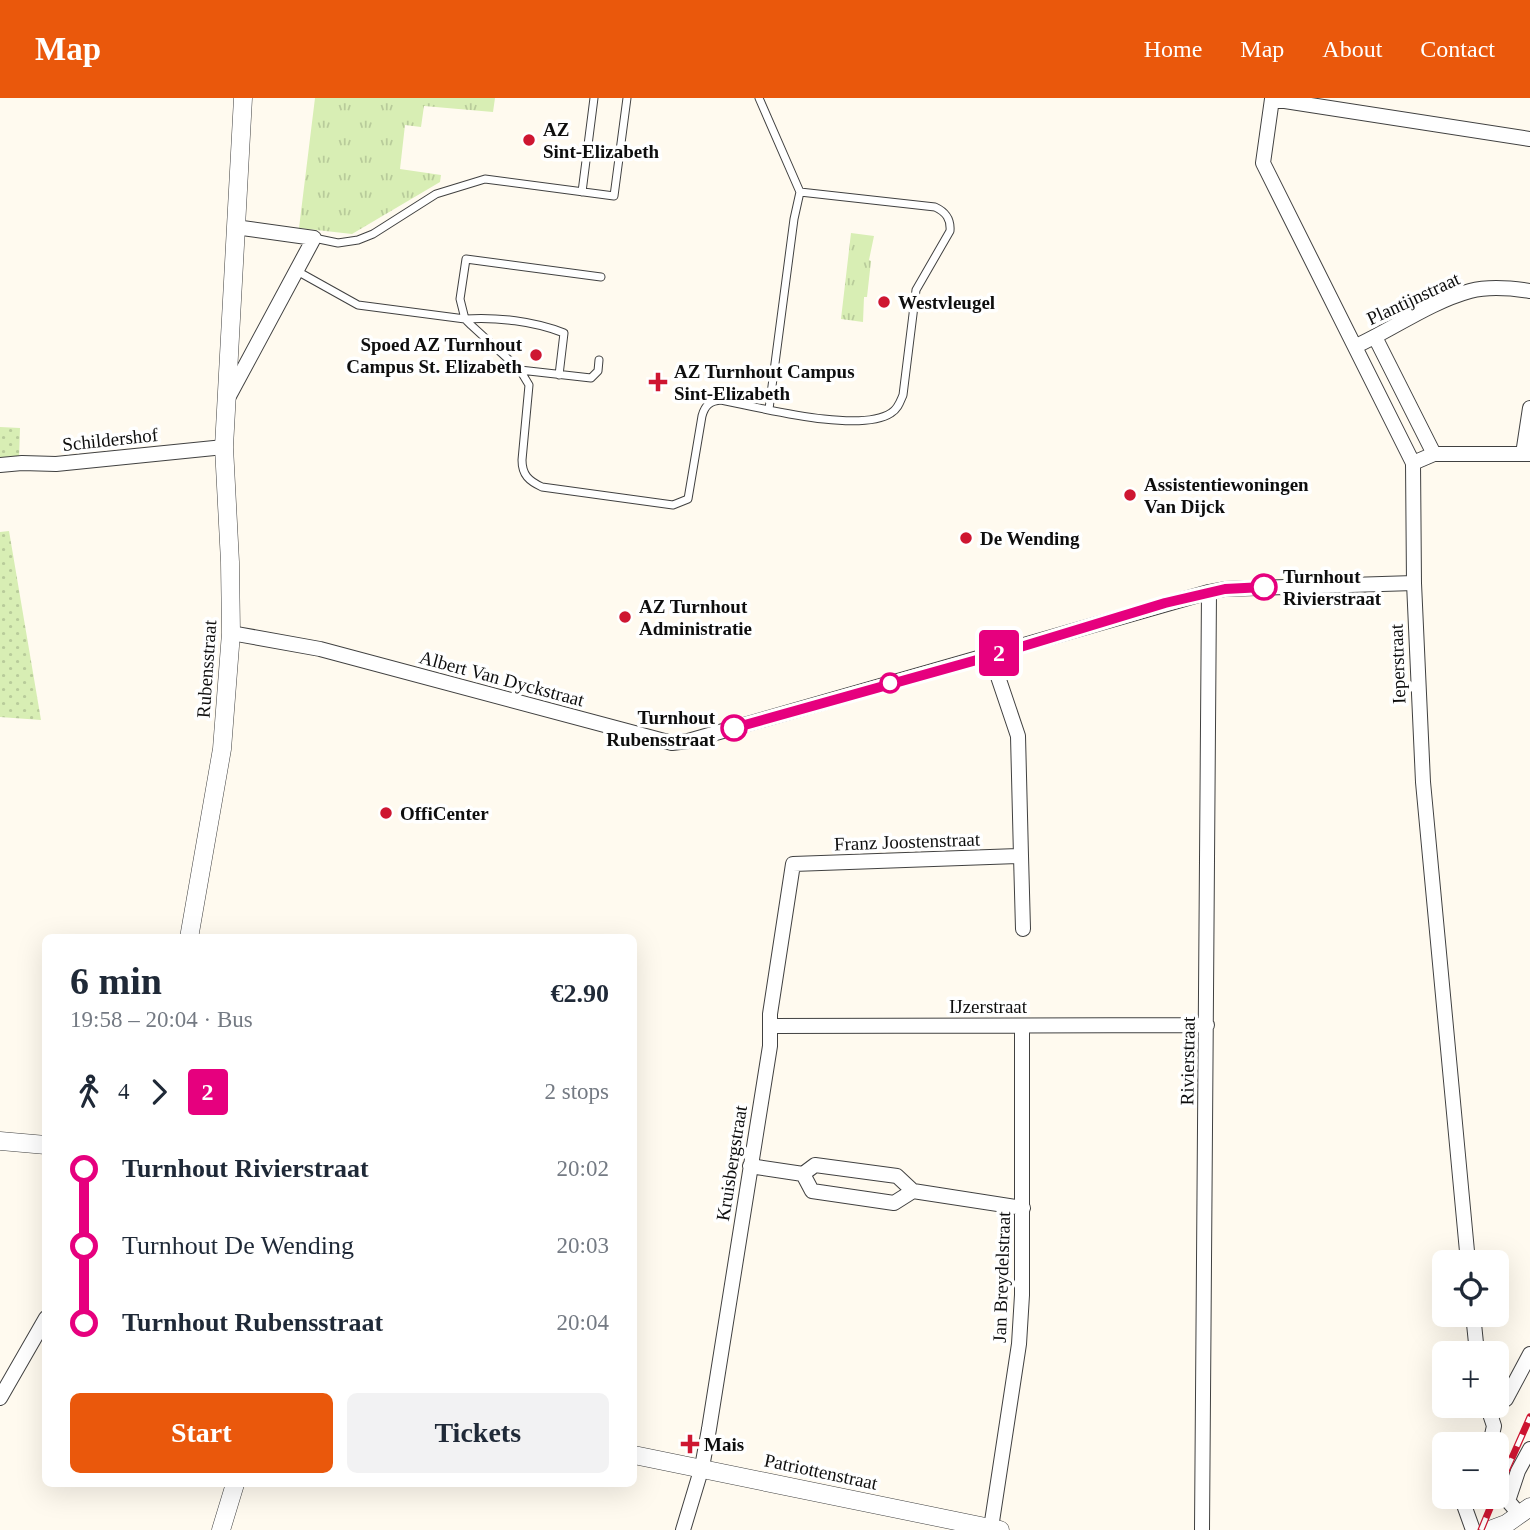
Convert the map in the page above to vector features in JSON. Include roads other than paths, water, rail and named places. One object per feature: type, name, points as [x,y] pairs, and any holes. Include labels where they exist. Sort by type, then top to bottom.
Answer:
[{"type":"street","name":"Rubensstraat","points":[[191,934],[222,749],[231,633],[224,447],[243,98]]},
{"type":"street","points":[[1272,99],[1530,139]]},
{"type":"street","name":"Ieperstraat","points":[[1272,99],[1263,163],[1413,463],[1414,583],[1423,782],[1467,1250]]},
{"type":"street","points":[[235,227],[314,238]]},
{"type":"street","name":"Rubensstraat","points":[[227,400],[314,238]]},
{"type":"street","name":"Plantijnstraat","points":[[1356,346],[1448,299],[1471,291],[1490,288],[1530,291]]},
{"type":"street","points":[[1375,337],[1434,454]]},
{"type":"street","points":[[1413,463],[1434,454],[1526,454],[1530,408]]},
{"type":"street","name":"Schildershof","points":[[0,465],[56,464],[224,447]]},
{"type":"street","name":"Albert Van Dyckstraat","points":[[231,633],[320,649],[672,743],[688,741],[991,656],[1209,592],[1225,589],[1414,583]]},
{"type":"street","name":"Rivierstraat","points":[[1202,1530],[1209,592]]},
{"type":"street","points":[[991,656],[1018,736],[1023,929]]},
{"type":"street","name":"Franz Joostenstraat","points":[[793,864],[1021,856]]},
{"type":"street","name":"Kruisbergstraat","points":[[683,1530],[702,1467],[770,1046],[770,1026],[793,864]]},
{"type":"street","name":"IJzerstraat","points":[[770,1026],[1207,1026]]},
{"type":"street","name":"Jan Breydelstraat","points":[[996,1529],[1020,1344],[1023,1026]]},
{"type":"street","points":[[0,1141],[42,1145]]},
{"type":"street","points":[[750,1166],[803,1174],[815,1165],[897,1177],[913,1191],[1023,1208]]},
{"type":"street","points":[[803,1174],[812,1191],[894,1203],[913,1191]]},
{"type":"street","points":[[0,1398],[42,1325]]},
{"type":"street","points":[[1509,1393],[1530,1354]]},
{"type":"street","points":[[1525,1511],[1508,1502],[1518,1471],[1530,1449]]},
{"type":"street","name":"Patriottenstraat","points":[[637,1456],[996,1529]]},
{"type":"street","points":[[221,1530],[234,1487]]},
{"type":"street","points":[[1465,1509],[1473,1530]]},
{"type":"street","points":[[1490,1530],[1525,1511]]},
{"type":"lane","points":[[582,191],[594,98]]},
{"type":"lane","points":[[314,238],[338,243],[358,240],[373,234],[436,194],[485,179],[614,196],[627,98]]},
{"type":"lane","points":[[759,98],[800,191],[769,409]]},
{"type":"lane","points":[[601,277],[466,259],[460,299],[465,319],[520,370],[529,385],[522,470],[533,483],[542,487],[673,505],[682,503],[688,499],[691,491],[702,416],[708,404],[721,400],[850,422],[891,413],[899,405],[903,395],[916,290],[950,231],[951,223],[947,216],[935,208],[800,191]]},
{"type":"lane","points":[[297,271],[348,302],[358,305],[547,326],[564,332],[559,375]]},
{"type":"lane","points":[[520,370],[591,378],[598,371],[599,360]]},
{"type":"railway","points":[[1509,1465],[1530,1417]]},
{"type":"railway","points":[[1481,1530],[1490,1509]]},
{"type":"place","name":"AZ Sint-Elizabeth","points":[[529,140]]},
{"type":"place","name":"Westvleugel","points":[[884,302]]},
{"type":"place","name":"Spoed AZ Turnhout Campus St. Elizabeth","points":[[536,355]]},
{"type":"place","name":"AZ Turnhout Campus Sint-Elizabeth","points":[[658,382]]},
{"type":"place","name":"Assistentiewoningen Van Dijck","points":[[1130,495]]},
{"type":"place","name":"De Wending","points":[[966,538]]},
{"type":"place","name":"Turnhout Rivierstraat","points":[[1264,587]]},
{"type":"place","name":"AZ Turnhout Administratie","points":[[625,617]]},
{"type":"place","name":"Turnhout Rubensstraat","points":[[734,728]]},
{"type":"place","name":"OffiCenter","points":[[386,813]]},
{"type":"place","name":"Mais","points":[[690,1444]]}]
